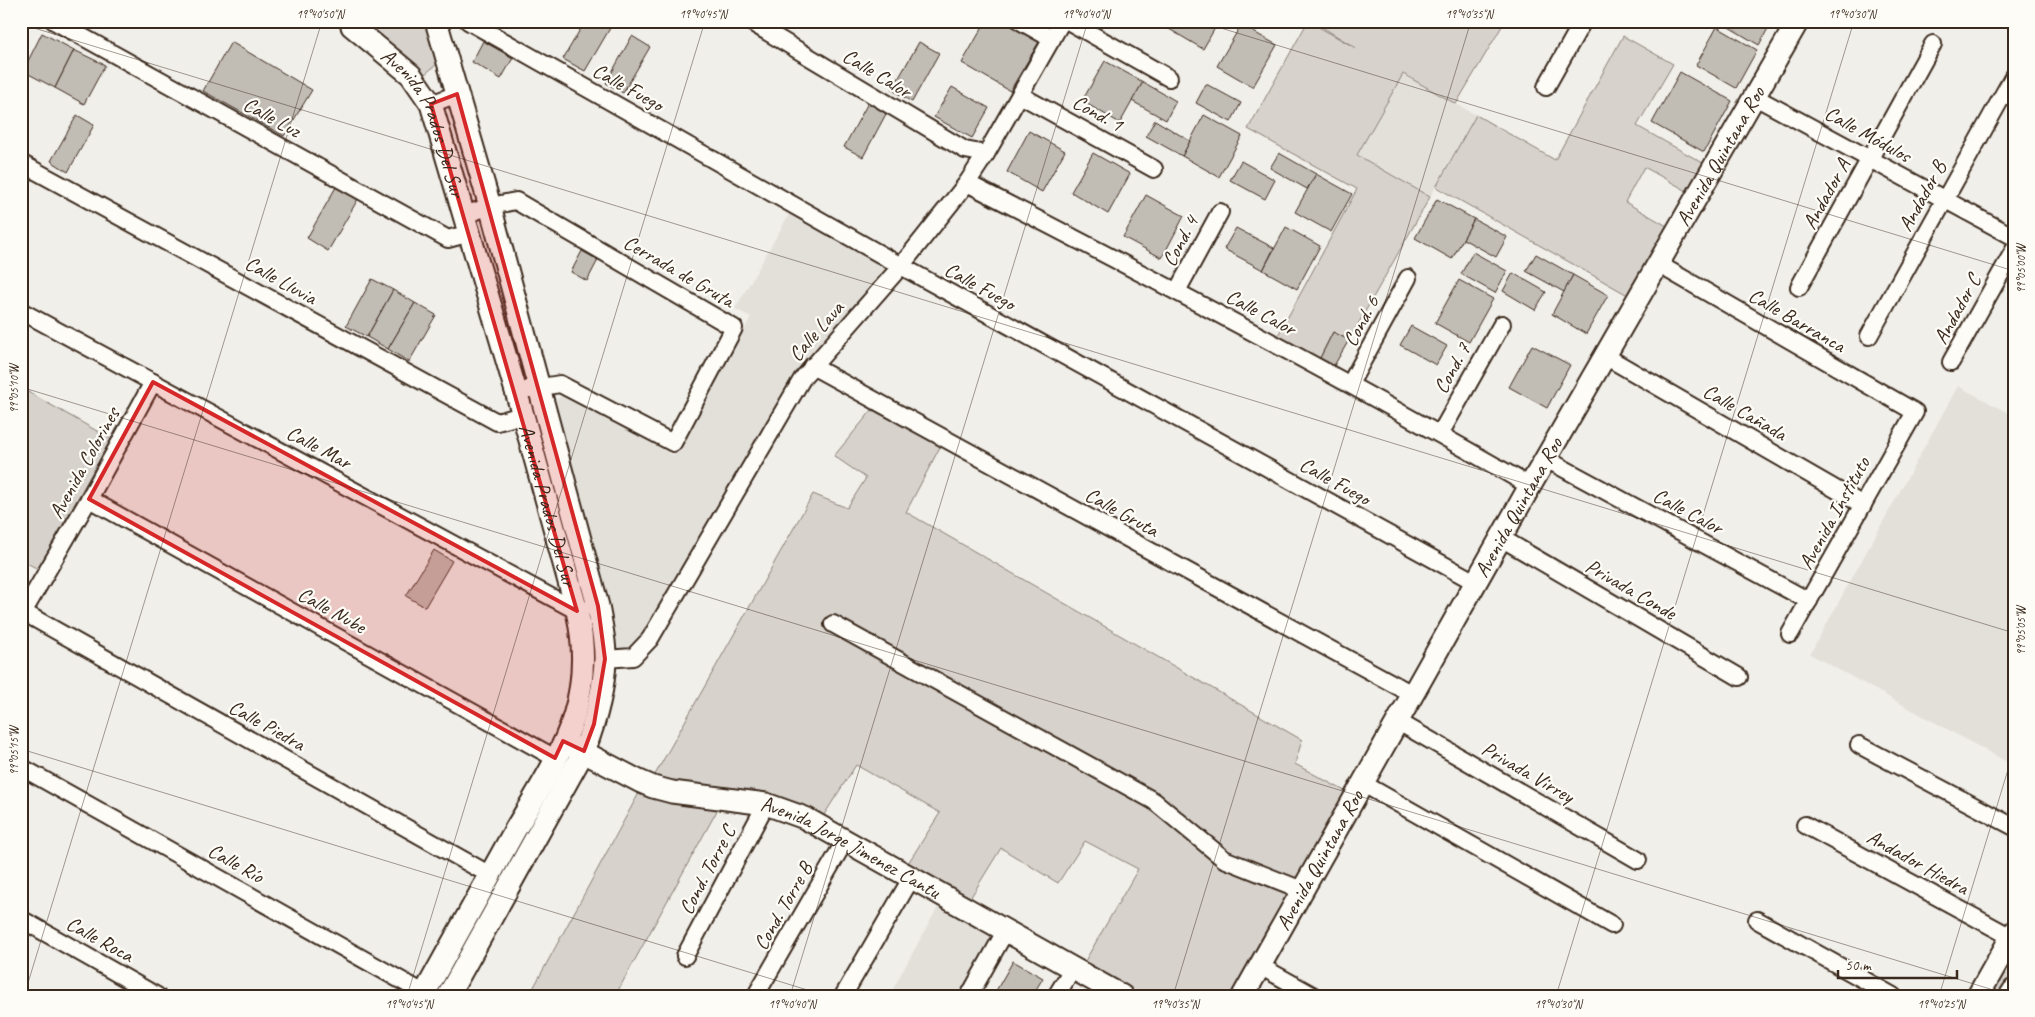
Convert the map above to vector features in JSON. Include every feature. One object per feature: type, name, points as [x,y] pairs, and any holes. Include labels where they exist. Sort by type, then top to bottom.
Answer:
[{"type":"main road","name":"Avenida Prados Del Sur","points":[[436,21],[490,206],[598,606],[605,659],[594,724],[584,751],[448,996]]},
{"type":"main road","name":"Avenida Quintana Roo","points":[[1243,996],[1475,582],[1798,21]]},
{"type":"main road","name":"Avenida Prados Del Sur","points":[[349,23],[411,75],[431,104],[517,392],[578,611],[583,639],[583,677],[574,716],[559,750],[425,995]]},
{"type":"main road","name":"Avenida Jorge Jimenez Cantu","points":[[559,750],[584,751],[653,787],[672,792],[766,804],[805,818],[846,839],[1122,996]]},
{"type":"main road","points":[[1978,996],[2012,934]]},
{"type":"main road","points":[[2010,996],[2014,990]]},
{"type":"street","name":"Calle Fuego","points":[[468,21],[901,266],[1475,582]]},
{"type":"street","name":"Calle Calor","points":[[749,21],[965,150],[986,154]]},
{"type":"street","points":[[1020,21],[1052,39]]},
{"type":"street","name":"Calle Lava","points":[[605,659],[633,657],[650,639],[802,379],[901,266],[967,183],[986,154],[1062,21]]},
{"type":"street","points":[[1068,21],[1169,78]]},
{"type":"street","points":[[1546,87],[1583,21]]},
{"type":"street","name":"Calle Luz","points":[[61,23],[448,239],[468,224]]},
{"type":"street","name":"Andador A","points":[[1799,287],[1933,44]]},
{"type":"street","name":"Andador B","points":[[1869,336],[2012,77]]},
{"type":"street","points":[[431,104],[457,94]]},
{"type":"street","name":"Cond. 1","points":[[1020,95],[1154,169]]},
{"type":"street","name":"Calle Módulos","points":[[1755,96],[2014,237]]},
{"type":"street","name":"Calle Lluvia","points":[[21,163],[497,422],[523,414]]},
{"type":"street","name":"Calle Calor","points":[[967,183],[1178,291],[1350,384],[1530,486]]},
{"type":"street","name":"Cerrada de Gruta","points":[[468,224],[490,206],[516,202],[734,328],[673,444],[560,384],[517,392]]},
{"type":"street","name":"Cond. 4","points":[[1178,291],[1220,212]]},
{"type":"street","name":"Andador C","points":[[1951,362],[2014,250]]},
{"type":"street","name":"Calle Barranca","points":[[1658,264],[1915,412]]},
{"type":"street","name":"Cond. 6","points":[[1350,384],[1408,278]]},
{"type":"street","name":"Calle Mar","points":[[21,312],[578,611]]},
{"type":"street","name":"Cond. 7","points":[[1440,434],[1502,324]]},
{"type":"street","name":"Calle Cañada","points":[[1605,356],[1863,505]]},
{"type":"street","name":"Calle Gruta","points":[[812,366],[1412,694]]},
{"type":"street","name":"Avenida Colorines","points":[[22,614],[89,499],[153,382]]},
{"type":"street","name":"Avenida Instituto","points":[[1790,634],[1915,412]]},
{"type":"street","name":"Calle Calor","points":[[1546,459],[1809,601]]},
{"type":"street","name":"Calle Nube","points":[[89,499],[559,750]]},
{"type":"street","name":"Privada Conde","points":[[1501,538],[1738,677]]},
{"type":"street","points":[[578,611],[598,606]]},
{"type":"street","name":"Calle Piedra","points":[[22,614],[490,875]]},
{"type":"street","points":[[833,624],[1154,801],[1224,859],[1302,890]]},
{"type":"street","name":"Privada Virrey","points":[[1397,721],[1638,860]]},
{"type":"street","points":[[1859,746],[2014,826]]},
{"type":"street","name":"Calle Río","points":[[21,767],[425,995]]},
{"type":"street","points":[[1362,783],[1612,925]]},
{"type":"street","name":"Cond. Torre C","points":[[685,956],[766,804]]},
{"type":"street","name":"Andador Hiedra","points":[[1805,825],[2012,934]]},
{"type":"street","name":"Cond. Torre B","points":[[756,995],[846,839]]},
{"type":"street","points":[[842,996],[912,877]]},
{"type":"street","name":"Calle Roca","points":[[21,919],[157,996]]},
{"type":"street","points":[[1757,920],[1893,996]]},
{"type":"street","points":[[969,996],[1006,930]]},
{"type":"street","points":[[1260,966],[1314,996]]},
{"type":"street","points":[[1056,996],[1072,968]]},
{"type":"highlighted area","points":[[457,94],[598,606],[605,659],[594,724],[584,751],[563,741],[555,758],[89,499],[153,382],[577,611],[431,104]]},
{"type":"shaded area","points":[[354,21],[433,21],[444,58],[424,75],[386,53]]},
{"type":"shaded area","points":[[1308,21],[1356,48],[1312,21],[1505,21],[1456,104],[1403,74],[1357,155],[1430,197],[1349,340],[1333,332],[1318,362],[1276,339],[1357,189],[1248,129]]},
{"type":"shaded area","points":[[1623,36],[1673,64],[1637,126],[1712,168],[1696,196],[1644,167],[1625,202],[1674,230],[1633,298],[1436,187],[1476,115],[1555,160]]},
{"type":"shaded area","points":[[1403,74],[1476,115],[1430,197],[1357,155]]},
{"type":"shaded area","points":[[791,211],[891,269],[803,371],[641,644],[615,651],[610,603],[549,404],[565,394],[673,455],[751,317],[735,309]]},
{"type":"shaded area","points":[[1958,386],[2014,416],[2014,766],[1810,654]]},
{"type":"shaded area","points":[[21,388],[111,439],[38,569],[21,560]]},
{"type":"shaded area","points":[[872,410],[941,445],[906,512],[1302,740],[1295,764],[1354,796],[1250,996],[1123,996],[1081,968],[1138,869],[1085,841],[1058,883],[1001,848],[966,905],[905,868],[940,813],[856,765],[820,821],[724,798],[615,996],[529,996],[647,778],[652,780],[813,494],[847,508],[866,478],[834,456]]},
{"type":"shaded area","points":[[946,892],[1003,925],[964,996],[889,996]]},
{"type":"shaded area","points":[[2014,955],[2014,982],[2006,996],[1991,996]]},
{"type":"building","points":[[585,21],[609,21],[613,23],[585,71],[563,59]]},
{"type":"building","points":[[986,21],[1004,21],[1039,42],[1010,91],[962,63]]},
{"type":"building","points":[[1166,21],[1219,21],[1203,49],[1164,26]]},
{"type":"building","points":[[1723,21],[1772,21],[1759,45],[1722,23]]},
{"type":"building","points":[[1241,25],[1277,45],[1253,87],[1217,66]]},
{"type":"building","points":[[1717,27],[1757,50],[1736,88],[1696,65]]},
{"type":"building","points":[[42,33],[74,50],[55,88],[23,71]]},
{"type":"building","points":[[632,36],[650,47],[623,93],[606,83]]},
{"type":"building","points":[[483,41],[513,58],[501,79],[472,62]]},
{"type":"building","points":[[231,42],[312,90],[284,136],[203,91]]},
{"type":"building","points":[[919,42],[939,53],[912,102],[892,90]]},
{"type":"building","points":[[74,50],[105,65],[84,104],[55,88]]},
{"type":"building","points":[[1105,61],[1143,82],[1120,123],[1082,101]]},
{"type":"building","points":[[1680,72],[1732,101],[1704,152],[1652,123]]},
{"type":"building","points":[[1143,82],[1176,101],[1166,120],[1132,101]]},
{"type":"building","points":[[1206,84],[1241,103],[1231,122],[1196,103]]},
{"type":"building","points":[[952,87],[989,108],[972,138],[934,117]]},
{"type":"building","points":[[869,101],[887,112],[863,157],[844,147]]},
{"type":"building","points":[[77,115],[94,125],[68,172],[51,161]]},
{"type":"building","points":[[1204,115],[1242,136],[1219,177],[1182,156]]},
{"type":"building","points":[[1155,120],[1190,141],[1182,156],[1146,136]]},
{"type":"building","points":[[1029,131],[1065,151],[1042,192],[1007,172]]},
{"type":"building","points":[[1093,153],[1130,174],[1108,214],[1071,192]]},
{"type":"building","points":[[1279,153],[1316,174],[1307,189],[1270,168]]},
{"type":"building","points":[[1241,161],[1275,180],[1265,199],[1230,180]]},
{"type":"building","points":[[1316,174],[1352,194],[1331,232],[1295,212]]},
{"type":"building","points":[[336,187],[358,199],[328,251],[307,238]]},
{"type":"building","points":[[1146,195],[1184,216],[1162,258],[1123,237]]},
{"type":"building","points":[[1437,199],[1474,219],[1452,259],[1415,238]]},
{"type":"building","points":[[1474,219],[1507,237],[1496,257],[1463,239]]},
{"type":"building","points":[[1286,227],[1320,246],[1297,289],[1263,270]]},
{"type":"building","points":[[1236,228],[1274,248],[1263,270],[1224,249]]},
{"type":"building","points":[[582,251],[598,260],[587,281],[571,272]]},
{"type":"building","points":[[1473,252],[1507,271],[1495,293],[1461,274]]},
{"type":"building","points":[[1536,254],[1573,275],[1564,292],[1526,271]]},
{"type":"building","points":[[1513,273],[1546,292],[1535,310],[1503,291]]},
{"type":"building","points":[[1573,275],[1608,295],[1586,334],[1552,314]]},
{"type":"building","points":[[372,279],[393,290],[367,337],[346,326]]},
{"type":"building","points":[[1459,280],[1493,299],[1469,342],[1435,323]]},
{"type":"building","points":[[393,290],[415,303],[388,349],[367,337]]},
{"type":"building","points":[[415,303],[436,315],[409,362],[388,349]]},
{"type":"building","points":[[1411,326],[1447,346],[1436,365],[1400,345]]},
{"type":"building","points":[[1333,332],[1349,340],[1332,369],[1318,362]]},
{"type":"building","points":[[1532,345],[1570,365],[1547,408],[1509,387]]},
{"type":"building","points":[[434,550],[452,561],[425,607],[406,596]]},
{"type":"building","points":[[1013,961],[1043,978],[1032,996],[993,996]]}]
